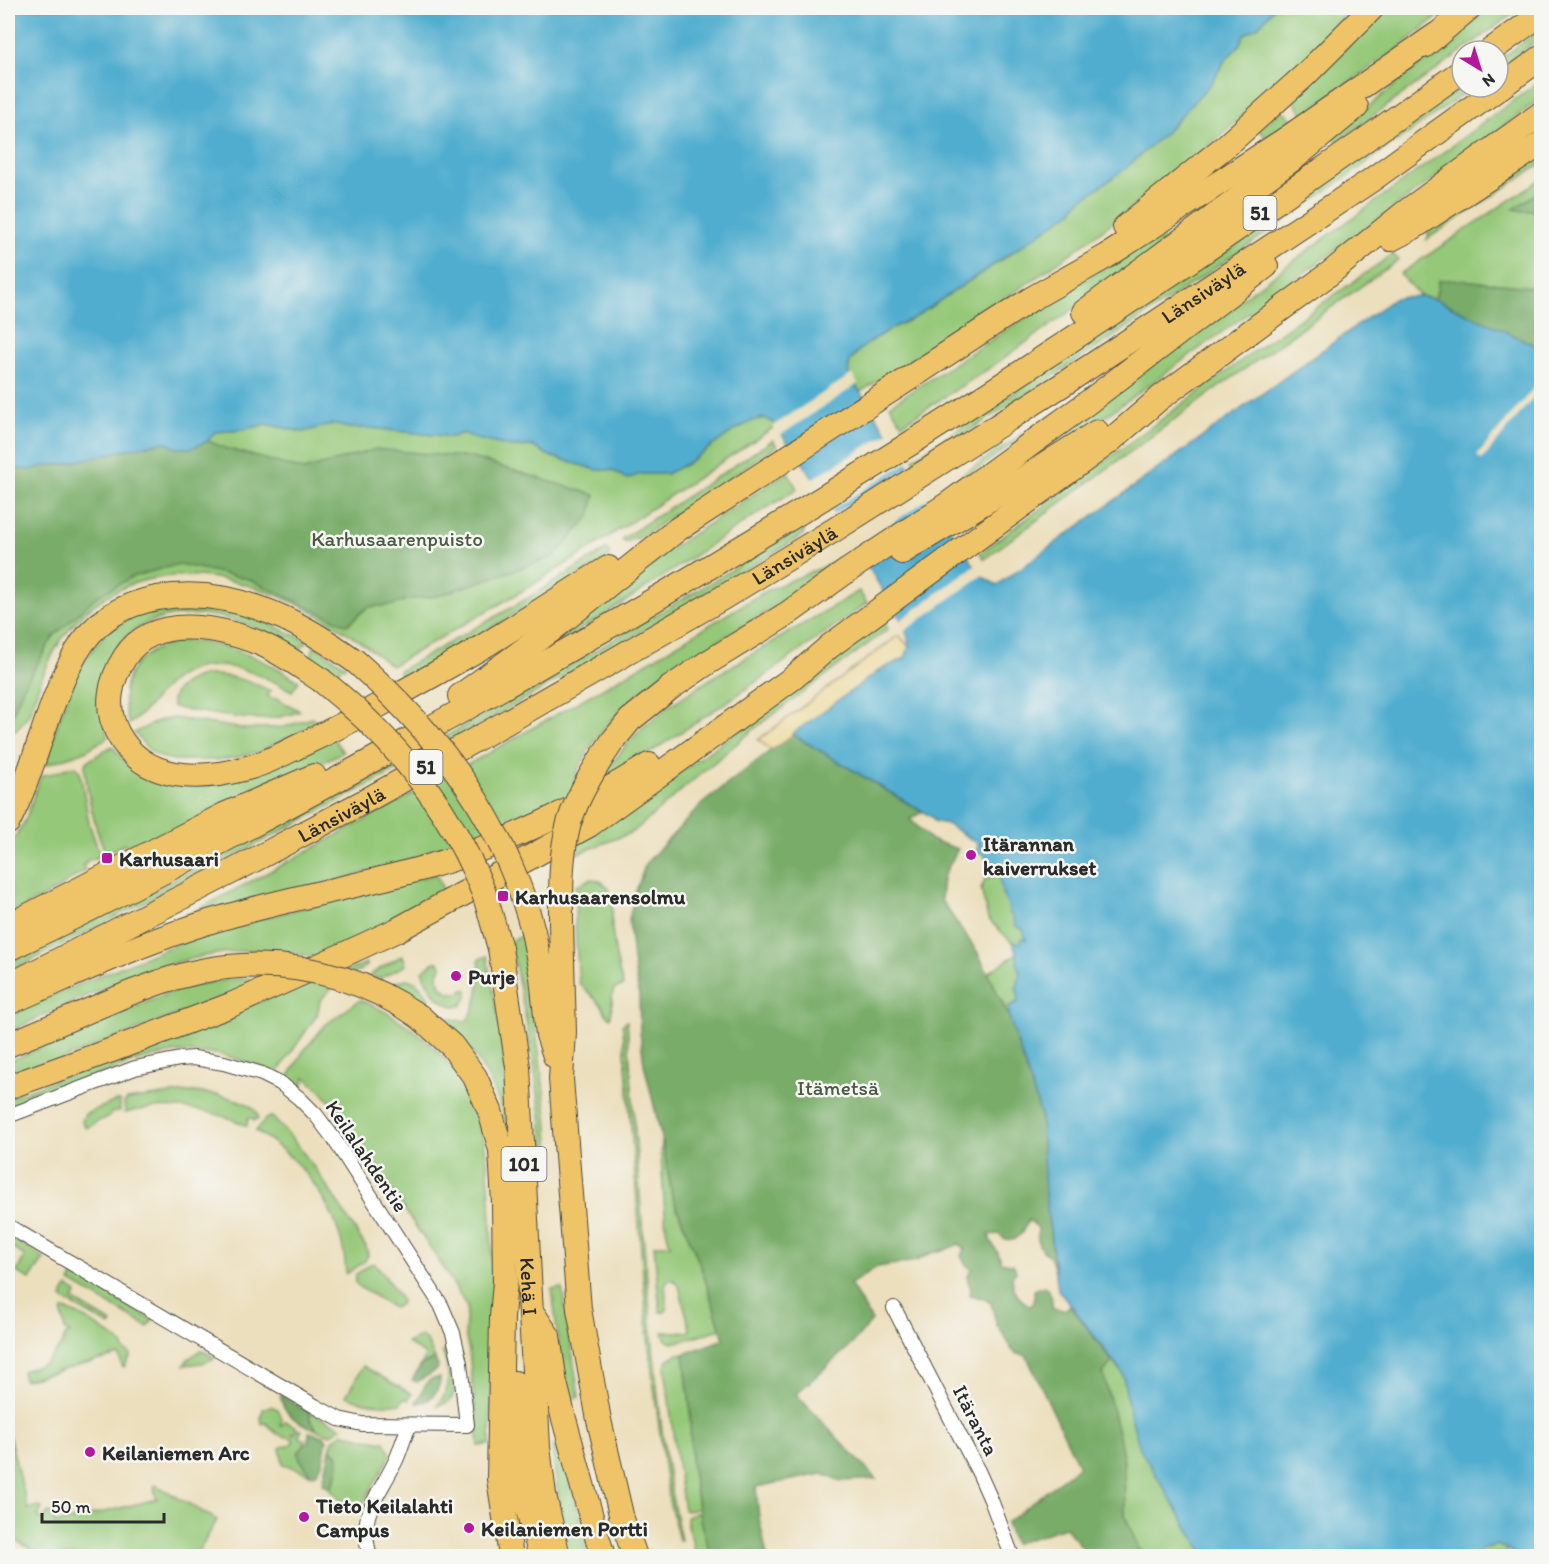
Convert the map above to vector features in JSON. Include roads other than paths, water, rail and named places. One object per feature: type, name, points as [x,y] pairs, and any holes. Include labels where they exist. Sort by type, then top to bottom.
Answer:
[{"type":"highway","points":[[1031,299],[1159,201],[1228,144],[1304,76],[1372,8]]},
{"type":"highway","points":[[905,447],[945,414],[1298,154],[1367,98],[1469,8]]},
{"type":"highway","points":[[1506,39],[1542,13]]},
{"type":"highway","points":[[8,926],[224,815],[321,773],[446,705],[550,631],[678,529],[1031,299],[1107,256],[1286,139],[1436,35]]},
{"type":"highway","name":"Länsiväylä","points":[[8,986],[367,800],[693,615],[834,530],[1065,383],[1370,181],[1542,57]]},
{"type":"highway","name":"Länsiväylä","points":[[8,949],[220,843],[450,717],[614,625],[817,503],[1245,223],[1450,80]]},
{"type":"highway","points":[[8,1087],[231,1005],[397,930],[589,825],[794,678],[830,646],[1110,441],[1160,398],[1329,274],[1403,214],[1542,113]]},
{"type":"highway","points":[[1329,274],[1414,226],[1542,143]]},
{"type":"highway","points":[[953,511],[1096,396],[1275,260],[1370,181]]},
{"type":"highway","points":[[561,1079],[564,1032],[561,924],[564,846],[580,794],[595,766],[630,720],[670,688],[707,663],[953,511],[1160,398]]},
{"type":"highway","name":"Kehä I","points":[[558,1557],[544,1495],[538,1447],[518,1067],[511,1016],[500,948],[484,894],[449,822],[436,800],[398,752],[379,732],[356,710],[321,680],[286,657],[259,643],[205,628],[183,627],[163,631],[146,637],[129,650],[112,683],[110,701],[115,729],[132,754],[153,768],[167,773],[193,775],[218,774],[248,768],[348,723],[478,649],[652,540],[678,529]]},
{"type":"highway","points":[[13,812],[66,672],[87,637],[110,617],[130,605],[170,595],[238,602],[286,620],[328,642],[355,661],[417,721],[468,786],[493,829],[524,900],[542,977],[549,1035],[561,1079]]},
{"type":"highway","points":[[8,1003],[143,945],[186,930],[235,914],[428,867],[520,833],[600,793],[647,766],[720,718],[788,669],[830,646]]},
{"type":"highway","points":[[8,1046],[163,981],[191,973],[252,965],[312,971],[362,985],[398,1002],[420,1017],[452,1046],[475,1077],[490,1111],[501,1150],[505,1282],[525,1500],[542,1557]]},
{"type":"highway","name":"101","points":[[561,1079],[579,1309],[599,1420],[622,1519],[635,1557]]},
{"type":"highway","points":[[505,1282],[502,1317],[499,1479],[511,1557]]},
{"type":"highway","points":[[531,1312],[548,1336],[555,1383],[603,1557]]},
{"type":"street","name":"Keilalahdentie","points":[[8,1116],[135,1068],[180,1059],[194,1058],[224,1063],[248,1069],[280,1083],[309,1108],[334,1139],[441,1305],[453,1334],[460,1363],[467,1425],[410,1425]]},
{"type":"street","points":[[8,1226],[339,1419],[362,1424],[410,1425],[397,1458],[370,1504],[365,1533],[370,1557]]},
{"type":"street","name":"Itäranta","points":[[894,1308],[979,1473],[1012,1557]]},
{"type":"water","points":[[8,8],[1274,8],[1259,26],[1245,34],[1212,82],[1165,133],[1125,169],[1077,203],[1072,211],[1039,234],[912,319],[886,331],[867,344],[852,358],[849,375],[981,576],[997,585],[1395,298],[1420,296],[1435,299],[1535,345],[1541,353],[1541,1556],[1519,1556],[1497,1545],[1486,1548],[1474,1556],[1205,1556],[1140,1449],[1128,1406],[1123,1374],[1058,1290],[1045,1193],[1041,1115],[1009,1017],[1009,1007],[1018,1002],[1016,988],[1020,975],[1012,942],[1020,943],[1022,938],[1026,940],[1023,930],[1016,926],[1009,913],[999,875],[993,864],[978,853],[979,844],[947,824],[934,821],[932,817],[792,734],[880,670],[905,658],[909,647],[908,637],[900,618],[807,469],[773,422],[764,418],[752,421],[686,464],[666,474],[640,474],[627,479],[612,470],[597,470],[550,456],[532,446],[512,447],[477,439],[463,433],[452,437],[370,428],[349,428],[333,424],[303,432],[266,424],[242,430],[215,432],[208,441],[192,448],[176,448],[165,442],[66,464],[8,471]]},
{"type":"place","name":"Itärannan kaiverrukset","points":[[971,855]]},
{"type":"place","name":"Karhusaari","points":[[107,858]]},
{"type":"place","name":"Karhusaarensolmu","points":[[503,896]]},
{"type":"place","name":"Purje","points":[[456,976]]},
{"type":"place","name":"Keilaniemen Arc","points":[[90,1452]]},
{"type":"place","name":"Tieto Keilalahti Campus","points":[[304,1517]]},
{"type":"place","name":"Keilaniemen Portti","points":[[469,1528]]},
{"type":"park label","name":"Karhusaarenpuisto","points":[[397,538]]},
{"type":"park label","name":"Itämetsä","points":[[838,1087]]}]
